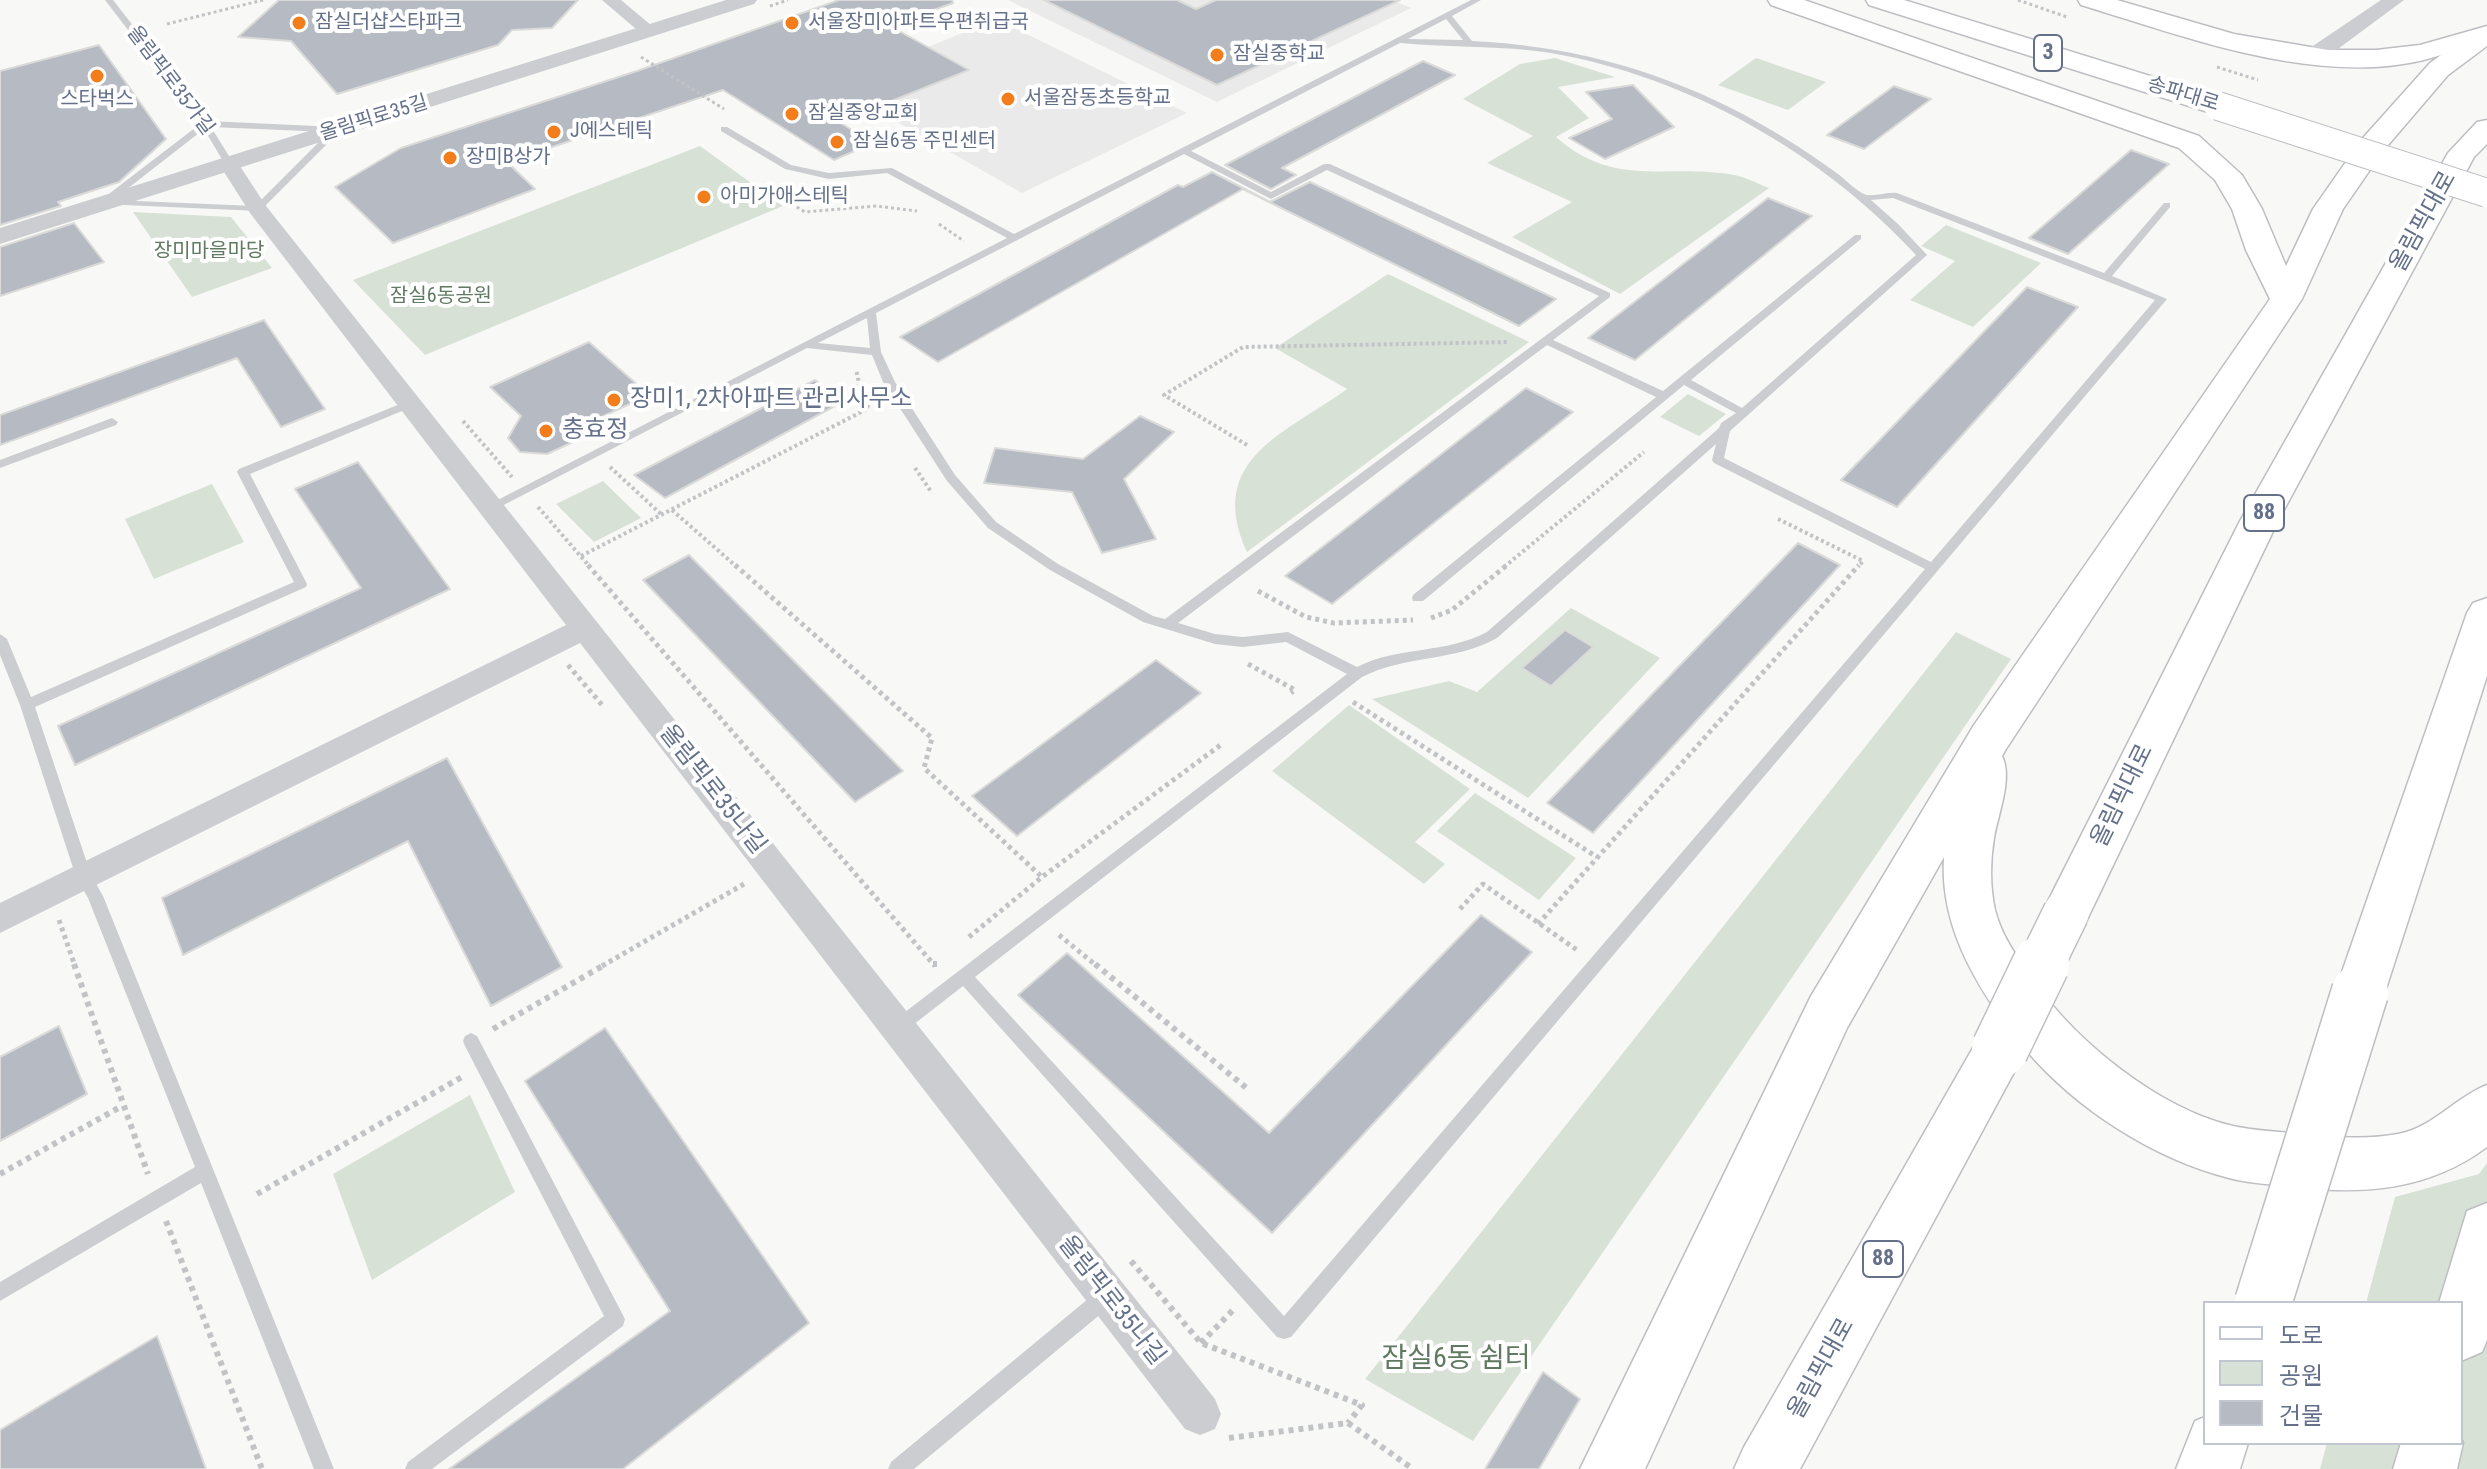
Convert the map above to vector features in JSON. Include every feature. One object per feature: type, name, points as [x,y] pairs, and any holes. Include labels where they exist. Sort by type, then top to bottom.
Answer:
[{"type":"main road","points":[[1780,0],[2189,142],[2227,175],[2247,209],[2262,250],[2286,299]]},
{"type":"main road","name":"송파대로","points":[[1878,0],[2487,170]]},
{"type":"main road","name":"송파대로","points":[[1945,0],[2229,98],[2487,193]]},
{"type":"main road","points":[[2090,0],[2241,42],[2315,55],[2361,58],[2428,51],[2487,32]]},
{"type":"main road","points":[[2355,27],[2374,42],[2391,48],[2428,51]]},
{"type":"main road","points":[[1612,1469],[1829,1012],[1990,737],[2286,299],[2328,209],[2372,145],[2439,69],[2487,32]]},
{"type":"main road","name":"올림픽대로","points":[[1766,1469],[2000,1049],[2259,521],[2462,153],[2487,128]]},
{"type":"main road","points":[[2264,1301],[2360,992],[2487,613]]},
{"type":"main road","points":[[1990,737],[1967,865],[1970,908],[1981,943],[2026,1015],[2070,1063],[2142,1115],[2222,1150],[2348,1167],[2423,1156],[2468,1131],[2487,1111]]},
{"type":"main road","points":[[2463,1323],[2487,1231]]},
{"type":"main road","points":[[2208,1469],[2216,1445]]},
{"type":"main road","points":[[2425,1469],[2431,1445]]},
{"type":"street","points":[[610,0],[649,31]]},
{"type":"street","name":"올림픽로35길","points":[[0,236],[747,0]]},
{"type":"street","points":[[2315,55],[2394,0]]},
{"type":"street","name":"올림픽로35나길","points":[[229,164],[257,209],[1108,1296],[1206,1427]]},
{"type":"street","points":[[0,919],[585,628]]},
{"type":"lane","name":"올림픽로35가길","points":[[109,0],[205,124],[229,164]]},
{"type":"lane","points":[[1449,0],[1465,6]]},
{"type":"lane","points":[[490,507],[1477,0]]},
{"type":"lane","points":[[1447,15],[1469,42]]},
{"type":"lane","points":[[898,1028],[1357,673],[1372,664],[1449,651],[1483,641],[1725,425],[1922,255],[1895,226],[1821,164],[1760,127],[1676,84],[1570,54],[1469,42],[1398,41]]},
{"type":"lane","points":[[104,202],[205,124],[337,130]]},
{"type":"lane","points":[[724,129],[788,167],[829,176],[889,170],[1015,238]]},
{"type":"lane","points":[[104,202],[257,209],[337,130]]},
{"type":"lane","points":[[1167,625],[1606,295],[1327,166],[1271,196],[1184,151]]},
{"type":"lane","points":[[964,976],[1284,1330],[2162,299],[1894,195],[1863,198]]},
{"type":"lane","points":[[2106,277],[2167,205]]},
{"type":"lane","points":[[1418,598],[1858,237]]},
{"type":"lane","points":[[871,311],[876,352],[889,382],[951,478],[992,525],[1062,572],[1127,609],[1215,639],[1243,642],[1288,637],[1357,673]]},
{"type":"lane","points":[[1547,341],[1664,396]]},
{"type":"lane","points":[[806,345],[876,352]]},
{"type":"lane","points":[[1683,380],[1742,412]]},
{"type":"lane","points":[[27,705],[301,584],[243,472],[410,404]]},
{"type":"lane","points":[[0,464],[112,422]]},
{"type":"lane","points":[[1725,425],[1718,460],[1933,568]]},
{"type":"lane","points":[[1,642],[27,705],[84,877],[95,896],[324,1469]]},
{"type":"lane","points":[[415,1469],[616,1319],[471,1041]]},
{"type":"lane","points":[[0,1292],[205,1171]]},
{"type":"lane","points":[[898,1469],[1108,1296]]},
{"type":"path","points":[[167,24],[263,0]]},
{"type":"path","points":[[632,51],[728,112]]},
{"type":"path","points":[[786,190],[790,203],[805,212],[876,206],[918,211],[925,215]]},
{"type":"path","points":[[932,219],[972,245]]},
{"type":"path","points":[[1247,445],[1164,395],[1243,347],[1514,342]]},
{"type":"path","points":[[581,556],[869,408],[863,402],[855,365]]},
{"type":"path","points":[[609,467],[662,515]]},
{"type":"path","points":[[537,506],[935,966],[947,956]]},
{"type":"path","points":[[672,510],[932,738],[924,768],[1042,877]]},
{"type":"path","points":[[1538,924],[1863,561],[1778,519]]},
{"type":"path","points":[[1258,591],[1306,617]]},
{"type":"path","points":[[1282,700],[1295,690]]},
{"type":"path","points":[[1349,699],[1597,857]]},
{"type":"path","points":[[959,946],[1042,877],[1232,737]]},
{"type":"path","points":[[471,1041],[752,880]]},
{"type":"path","points":[[1460,909],[1483,884],[1581,953]]},
{"type":"path","points":[[1060,933],[1249,1090]]},
{"type":"path","points":[[257,1194],[483,1065]]},
{"type":"path","points":[[0,1174],[122,1106]]},
{"type":"path","points":[[1128,1258],[1201,1343],[1362,1405],[1348,1423]]},
{"type":"path","points":[[1201,1343],[1237,1306],[1245,1315]]},
{"type":"path","points":[[1206,1427],[1348,1423],[1413,1469]]},
{"type":"shaded area","name":"잠실중학교","points":[[1008,0],[1392,0],[1411,8],[1217,102]]},
{"type":"shaded area","name":"서울잠동초등학교","points":[[996,19],[1187,113],[1022,193],[834,86]]},
{"type":"green space","points":[[1555,58],[1615,77],[1558,87],[1589,118],[1556,137],[1578,153],[1620,169],[1734,175],[1769,188],[1620,294],[1512,237],[1572,202],[1487,163],[1533,136],[1463,99],[1520,64]]},
{"type":"green space","points":[[1756,58],[1826,82],[1788,110],[1718,85]]},
{"type":"green space","name":"잠실6동공원","points":[[700,146],[783,206],[425,355],[353,280]]},
{"type":"green space","name":"장미마을마당","points":[[133,212],[231,217],[272,268],[192,297]]},
{"type":"green space","points":[[1946,225],[2041,263],[1973,327],[1910,300],[1955,261],[1921,246]]},
{"type":"green space","points":[[1388,274],[1529,342],[1247,552],[1237,520],[1236,494],[1244,471],[1258,452],[1277,436],[1347,389],[1275,348]]},
{"type":"green space","points":[[1688,394],[1726,414],[1699,436],[1660,417]]},
{"type":"green space","points":[[603,481],[641,518],[594,542],[556,504]]},
{"type":"green space","points":[[212,484],[244,542],[154,579],[125,519]]},
{"type":"green space","points":[[1571,608],[1660,658],[1528,798],[1372,699],[1449,681],[1477,692]]},
{"type":"green space","name":"잠실6동 쉼터","points":[[1956,632],[2011,659],[1473,1441],[1365,1379]]},
{"type":"green space","points":[[1349,705],[1470,789],[1415,842],[1445,864],[1424,884],[1272,771]]},
{"type":"green space","points":[[1475,793],[1576,858],[1539,900],[1437,831]]},
{"type":"green space","points":[[470,1095],[515,1192],[372,1280],[333,1174]]},
{"type":"green space","points":[[2487,1163],[2487,1469],[2320,1469],[2326,1445],[2463,1445],[2463,1301],[2367,1301],[2395,1197],[2479,1174]]},
{"type":"building","points":[[279,0],[578,0],[552,28],[512,30],[498,45],[337,94],[291,41],[238,37]]},
{"type":"building","points":[[839,0],[952,0],[953,3],[890,26],[969,70],[839,122],[873,143],[834,160],[723,90],[507,162],[535,189],[393,243],[335,187],[401,148],[637,71]]},
{"type":"building","name":"잠실중학교","points":[[1044,0],[1177,0],[1196,9],[1216,0],[1400,0],[1217,85]]},
{"type":"building","points":[[99,45],[166,139],[119,182],[58,202],[61,206],[0,225],[0,71]]},
{"type":"building","points":[[1423,61],[1455,75],[1282,168],[1296,175],[1271,189],[1225,165]]},
{"type":"building","points":[[1633,85],[1674,127],[1605,159],[1569,138],[1612,119],[1586,92]]},
{"type":"building","points":[[1894,86],[1931,99],[1864,149],[1827,135]]},
{"type":"building","points":[[2131,150],[2169,164],[2068,254],[2029,238]]},
{"type":"building","points":[[1212,172],[1270,202],[1310,182],[1556,299],[1519,326],[1243,189],[938,362],[900,337],[1178,185],[1183,187]]},
{"type":"building","points":[[1768,198],[1812,216],[1635,360],[1588,338]]},
{"type":"building","points":[[74,223],[104,262],[0,296],[0,247]]},
{"type":"building","points":[[2027,287],[2078,307],[1897,507],[1841,480]]},
{"type":"building","points":[[264,320],[325,409],[281,427],[237,358],[0,445],[0,415]]},
{"type":"building","points":[[589,342],[649,395],[582,426],[573,442],[547,454],[520,452],[508,438],[521,416],[490,387]]},
{"type":"building","points":[[815,380],[844,401],[665,498],[634,475]]},
{"type":"building","points":[[1526,388],[1573,412],[1332,604],[1285,576]]},
{"type":"building","points":[[1140,416],[1174,432],[1124,479],[1156,539],[1102,553],[1072,492],[984,483],[995,448],[1083,459]]},
{"type":"building","points":[[358,462],[450,589],[75,765],[58,726],[361,588],[295,489]]},
{"type":"building","points":[[1798,543],[1840,565],[1593,833],[1547,803]]},
{"type":"building","points":[[689,555],[903,771],[855,802],[643,580]]},
{"type":"building","points":[[1565,630],[1593,647],[1551,686],[1522,668]]},
{"type":"building","points":[[1156,660],[1201,693],[1017,836],[972,796]]},
{"type":"building","points":[[447,758],[562,967],[491,1006],[408,841],[183,955],[162,898]]},
{"type":"building","points":[[1481,915],[1532,952],[1272,1233],[1018,995],[1067,953],[1269,1133]]},
{"type":"building","points":[[59,1026],[87,1094],[0,1141],[0,1057]]},
{"type":"building","points":[[605,1028],[809,1323],[623,1469],[449,1469],[670,1311],[525,1081]]},
{"type":"building","points":[[157,1336],[206,1469],[0,1469],[0,1430]]},
{"type":"building","points":[[1543,1372],[1580,1399],[1539,1469],[1485,1469]]},
{"type":"place","name":"잠실더샵스타파크","points":[[299,23]]},
{"type":"place","name":"서울장미아파트우편취급국","points":[[792,23]]},
{"type":"place","name":"잠실중학교","points":[[1217,55]]},
{"type":"place","name":"스타벅스","points":[[97,76]]},
{"type":"place","name":"서울잠동초등학교","points":[[1008,99]]},
{"type":"place","name":"잠실중앙교회","points":[[792,114]]},
{"type":"place","name":"J에스테틱","points":[[554,132]]},
{"type":"place","name":"잠실6동 주민센터","points":[[837,142]]},
{"type":"place","name":"장미B상가","points":[[450,158]]},
{"type":"place","name":"아미가애스테틱","points":[[704,197]]},
{"type":"place","name":"장미1, 2차아파트 관리사무소","points":[[614,400]]},
{"type":"place","name":"충효정","points":[[546,431]]}]
